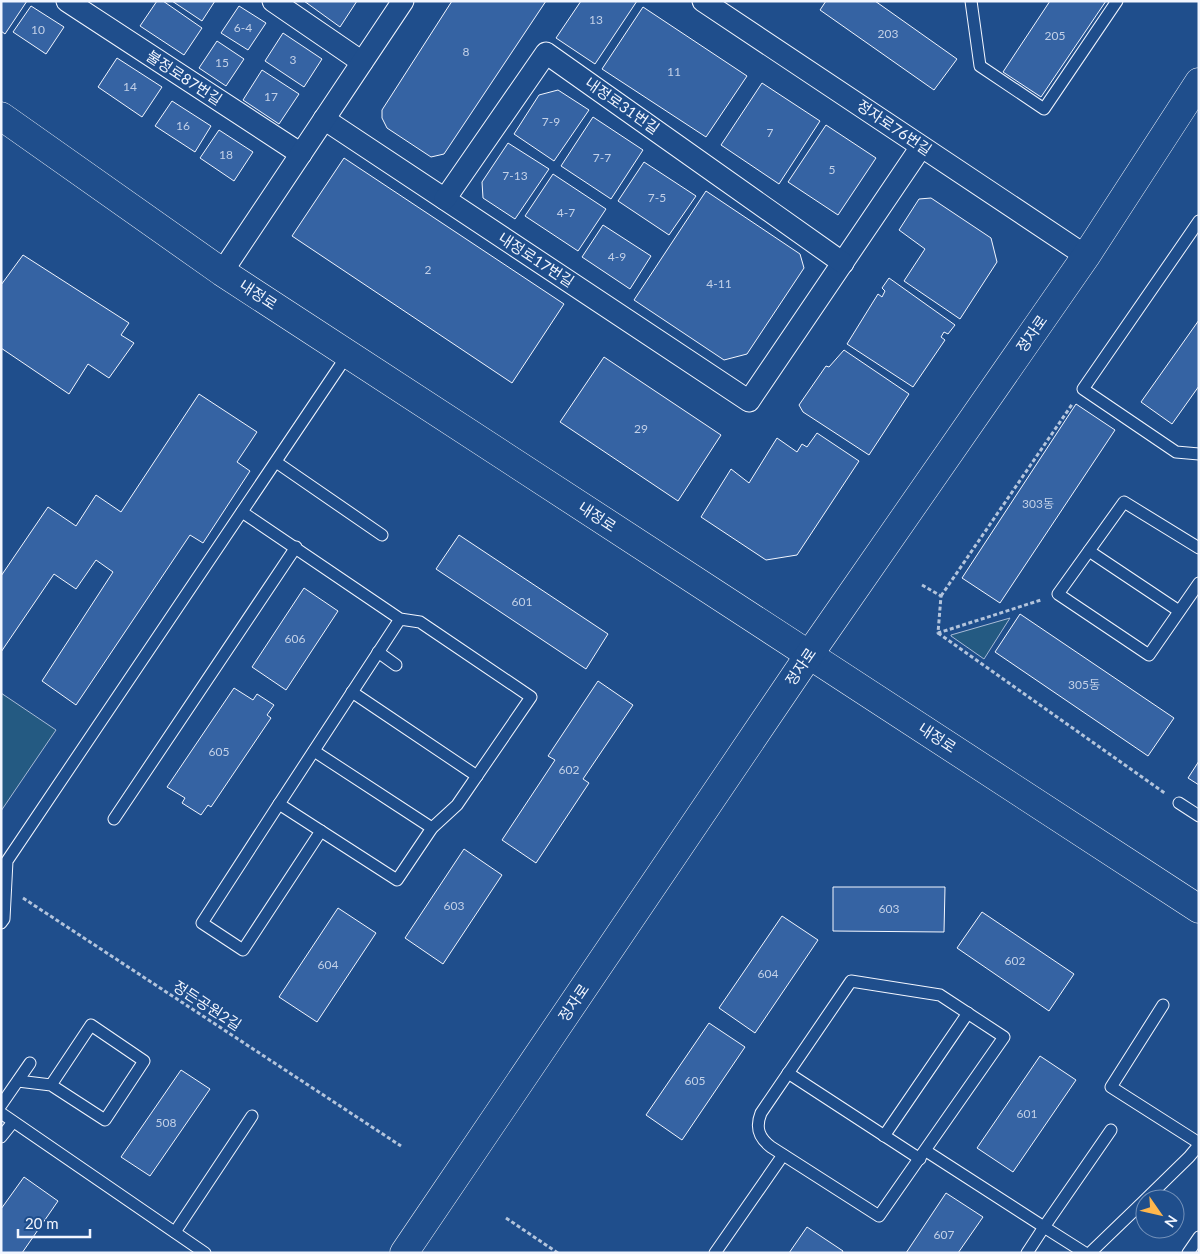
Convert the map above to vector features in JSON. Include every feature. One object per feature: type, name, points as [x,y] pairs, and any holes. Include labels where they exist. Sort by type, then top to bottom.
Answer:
[{"type":"street","name":"불정로87번길","points":[[67,1],[301,154]]},
{"type":"street","points":[[273,1],[362,62]]},
{"type":"street","points":[[222,272],[403,1]]},
{"type":"street","name":"정자로76번길","points":[[703,1],[1086,256]]},
{"type":"street","name":"내정로31번길","points":[[445,199],[546,53],[842,263]]},
{"type":"street","name":"정자로","points":[[404,1253],[809,655],[1086,256],[1199,82]]},
{"type":"street","name":"내정로","points":[[1,116],[222,272],[1199,909]]},
{"type":"street","name":"내정로17번길","points":[[324,119],[749,401],[842,263]]},
{"type":"street","points":[[842,263],[922,146]]},
{"type":"lane","points":[[971,1],[980,66],[1044,109],[1117,1]]},
{"type":"lane","points":[[1199,221],[1082,389],[1176,452],[1199,454]]},
{"type":"lane","points":[[1,923],[4,919],[7,861],[348,354]]},
{"type":"lane","points":[[276,462],[382,535]]},
{"type":"lane","points":[[1199,548],[1124,502],[1058,594],[1148,655],[1199,583]]},
{"type":"lane","points":[[242,512],[400,618],[420,622],[531,697],[457,805],[432,828],[397,880],[280,804]]},
{"type":"lane","points":[[114,820],[296,547]]},
{"type":"lane","points":[[1089,551],[1179,611]]},
{"type":"lane","points":[[321,832],[243,950],[202,923],[400,618]]},
{"type":"lane","points":[[378,652],[396,664]]},
{"type":"lane","points":[[352,692],[477,776]]},
{"type":"lane","points":[[314,751],[432,828]]},
{"type":"lane","points":[[1179,803],[1199,816]]},
{"type":"lane","points":[[851,981],[940,995],[968,1013],[1004,1037],[879,1216],[762,1140],[758,1131],[758,1121],[788,1073],[851,981]]},
{"type":"lane","points":[[1158,1189],[1194,1161],[1199,1144],[1111,1087],[1163,1004]]},
{"type":"lane","points":[[884,1136],[968,1013]]},
{"type":"lane","points":[[18,1081],[51,1085],[105,1120],[144,1061],[91,1026],[51,1085]]},
{"type":"lane","points":[[1,1106],[30,1063]]},
{"type":"lane","points":[[788,1073],[884,1136],[923,1155],[1085,1253]]},
{"type":"lane","points":[[1,1113],[205,1253]]},
{"type":"lane","points":[[174,1232],[252,1116]]},
{"type":"lane","points":[[1,1137],[13,1122]]},
{"type":"lane","points":[[1027,1253],[1111,1130]]},
{"type":"lane","points":[[715,1253],[783,1155]]},
{"type":"lane","points":[[1090,1253],[1135,1209]]},
{"type":"lane","points":[[1188,1253],[1199,1237]]},
{"type":"path","points":[[938,633],[941,596],[1082,389]]},
{"type":"path","points":[[922,585],[941,596]]},
{"type":"path","points":[[938,633],[1058,594]]},
{"type":"path","points":[[938,633],[1179,803]]},
{"type":"path","name":"정든공원2길","points":[[18,895],[401,1146]]},
{"type":"path","points":[[506,1218],[558,1253]]},
{"type":"shaded area","points":[[1010,618],[984,659],[951,636],[951,635]]},
{"type":"shaded area","points":[[1,693],[56,730],[1,811]]},
{"type":"building","points":[[1,1],[27,1],[5,34],[1,31]]},
{"type":"building","points":[[157,1],[163,1],[202,28],[184,55],[140,26]]},
{"type":"building","points":[[172,1],[215,1],[202,21]]},
{"type":"building","points":[[304,1],[357,1],[340,27]]},
{"type":"building","points":[[452,1],[546,1],[444,154],[431,157],[387,128],[382,118],[382,110]]},
{"type":"building","points":[[581,1],[637,1],[595,64],[556,38]]},
{"type":"building","points":[[826,1],[875,1],[957,59],[934,90],[820,10]]},
{"type":"building","points":[[1050,1],[1106,1],[1041,97],[1003,72]]},
{"type":"building","points":[[31,6],[64,27],[46,54],[13,32]]},
{"type":"building","points":[[239,6],[266,23],[248,50],[221,33]]},
{"type":"building","points":[[643,7],[747,76],[706,137],[602,69]]},
{"type":"building","points":[[283,33],[322,59],[304,87],[265,61]]},
{"type":"building","points":[[217,41],[244,59],[226,86],[199,68]]},
{"type":"building","points":[[117,58],[162,87],[142,117],[98,87]]},
{"type":"building","points":[[262,70],[299,94],[279,124],[243,100]]},
{"type":"building","points":[[762,83],[820,121],[779,184],[721,145]]},
{"type":"building","points":[[558,90],[589,110],[554,161],[514,134],[539,95]]},
{"type":"building","points":[[172,101],[211,126],[195,152],[155,126]]},
{"type":"building","points":[[593,117],[643,150],[611,199],[561,166]]},
{"type":"building","points":[[826,125],[876,158],[838,215],[788,182]]},
{"type":"building","points":[[219,130],[253,152],[234,181],[200,158]]},
{"type":"building","points":[[508,143],[549,169],[515,219],[483,198],[482,182]]},
{"type":"building","points":[[344,158],[564,304],[512,383],[292,236]]},
{"type":"building","points":[[644,162],[696,196],[669,235],[618,201]]},
{"type":"building","points":[[553,174],[606,209],[578,251],[525,216]]},
{"type":"building","points":[[706,191],[800,254],[804,268],[747,354],[724,360],[634,300]]},
{"type":"building","points":[[931,198],[991,238],[997,262],[960,319],[904,281],[925,249],[899,230],[919,199]]},
{"type":"building","points":[[603,225],[651,256],[630,289],[582,257]]},
{"type":"building","points":[[23,255],[129,323],[121,335],[134,343],[109,378],[88,364],[69,394],[1,348],[1,285]]},
{"type":"building","points":[[889,278],[955,325],[948,334],[944,332],[941,337],[945,340],[913,387],[847,344],[878,294],[882,297],[885,291],[882,288]]},
{"type":"building","points":[[1199,320],[1199,386],[1172,424],[1141,402]]},
{"type":"building","points":[[844,350],[909,394],[869,455],[803,412],[799,405],[826,366],[829,367]]},
{"type":"building","points":[[604,357],[721,435],[678,501],[560,422]]},
{"type":"building","points":[[199,394],[257,432],[237,462],[250,471],[203,543],[190,535],[76,705],[42,681],[113,572],[96,560],[76,589],[54,574],[1,652],[1,576],[48,507],[76,526],[96,495],[121,512]]},
{"type":"building","points":[[1076,404],[1115,430],[1000,603],[962,578]]},
{"type":"building","points":[[817,433],[859,461],[797,555],[766,560],[701,517],[731,469],[749,483],[777,438],[797,452],[802,444],[807,447]]},
{"type":"building","points":[[459,535],[608,634],[586,669],[436,569]]},
{"type":"building","points":[[304,588],[338,611],[286,690],[252,667]]},
{"type":"building","points":[[1020,614],[1174,718],[1148,756],[995,652]]},
{"type":"building","points":[[598,681],[633,705],[583,779],[589,783],[536,863],[502,840],[555,760],[548,756]]},
{"type":"building","points":[[234,688],[253,700],[257,694],[274,705],[267,715],[271,718],[211,807],[208,805],[201,815],[182,803],[185,798],[167,787]]},
{"type":"building","points":[[1199,761],[1199,785],[1188,778]]},
{"type":"building","points":[[464,849],[502,875],[443,964],[405,938]]},
{"type":"building","points":[[833,887],[945,887],[944,932],[833,931]]},
{"type":"building","points":[[338,908],[376,933],[317,1022],[279,997]]},
{"type":"building","points":[[982,912],[1074,974],[1049,1011],[957,948]]},
{"type":"building","points":[[782,916],[818,940],[755,1033],[719,1008]]},
{"type":"building","points":[[709,1023],[745,1047],[682,1140],[646,1115]]},
{"type":"building","points":[[1040,1056],[1076,1080],[1013,1172],[977,1148]]},
{"type":"building","points":[[181,1070],[210,1089],[150,1176],[121,1157]]},
{"type":"building","points":[[24,1177],[58,1201],[22,1253],[1,1253],[1,1209]]},
{"type":"building","points":[[946,1193],[983,1217],[958,1253],[906,1253]]},
{"type":"building","points":[[807,1227],[843,1251],[842,1253],[789,1253]]}]
